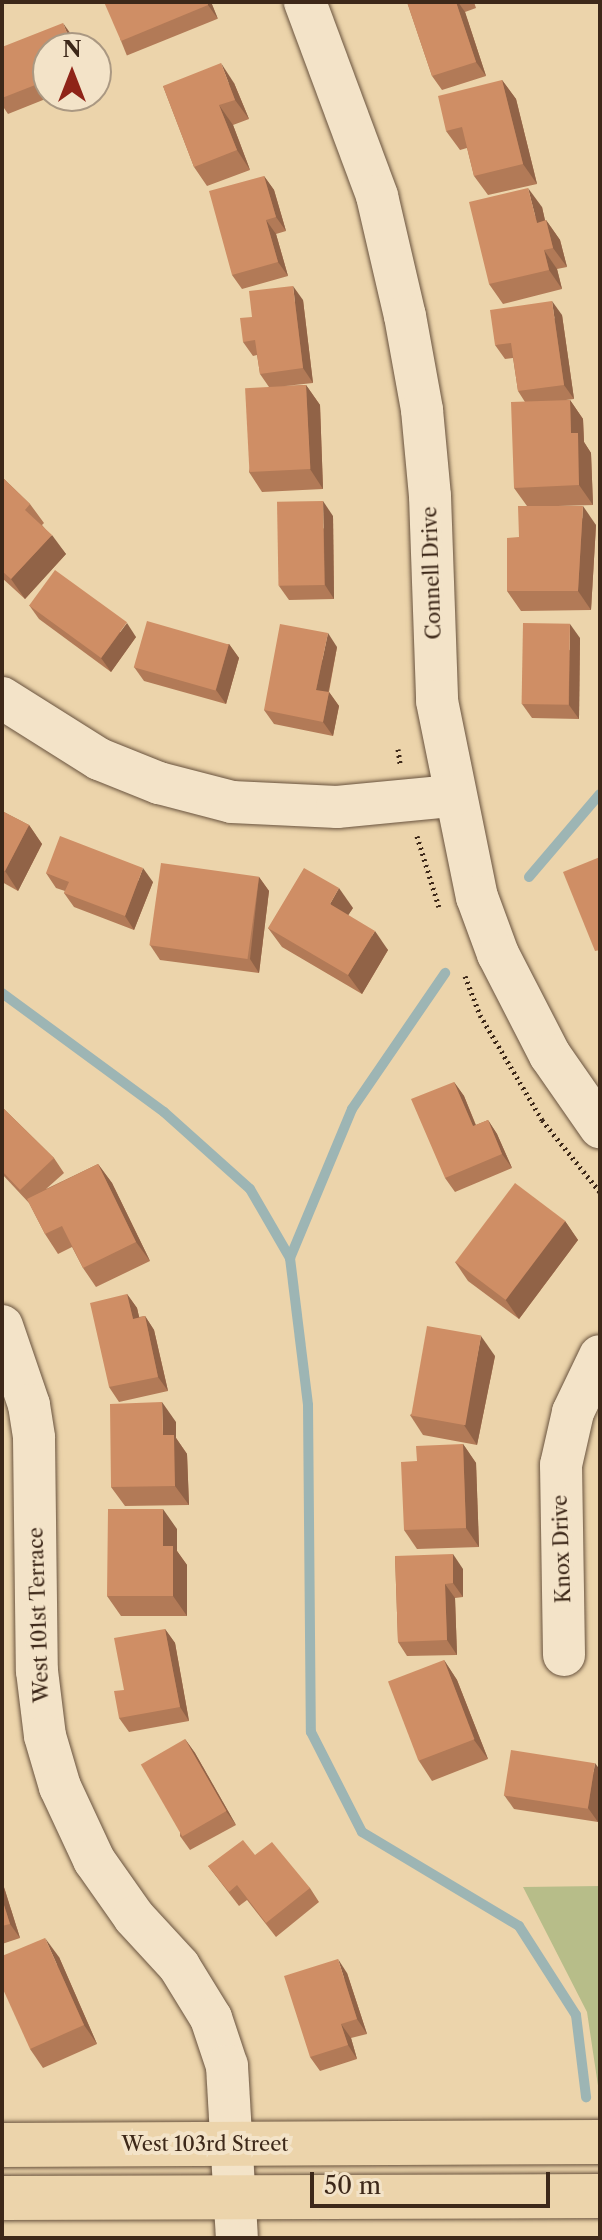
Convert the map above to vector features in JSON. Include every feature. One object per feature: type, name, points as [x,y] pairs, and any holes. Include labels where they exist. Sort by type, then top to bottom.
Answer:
[{"type":"main road","name":"West 103rd Street","points":[[2,2145],[600,2142]]},
{"type":"main road","points":[[2,2198],[236,2218],[600,2196]]},
{"type":"street","name":"Connell Drive","points":[[305,2],[377,196],[405,316],[422,410],[437,701],[452,796],[477,897],[498,954],[550,1055],[600,1127]]},
{"type":"street","points":[[2,698],[99,759],[159,783],[232,802],[337,807],[452,796]]},
{"type":"street","name":"West 101st Terrace","points":[[2,1326],[29,1405],[34,1438],[37,1671],[45,1736],[60,1787],[94,1860],[134,1917],[179,1966],[211,2018],[227,2066],[236,2218]]},
{"type":"street","name":"Knox Drive","points":[[564,1655],[561,1465],[573,1412],[600,1356]]},
{"type":"green space","points":[[600,1886],[600,2099],[587,2012],[523,1887]]},
{"type":"building","points":[[104,2],[207,2],[208,5],[121,41]]},
{"type":"building","points":[[407,2],[456,2],[476,62],[432,76]]},
{"type":"building","points":[[63,23],[67,32],[40,32]]},
{"type":"building","points":[[32,35],[32,86],[2,98],[2,47]]},
{"type":"building","points":[[221,63],[235,100],[219,105],[237,150],[194,167],[163,86]]},
{"type":"building","points":[[502,80],[523,164],[474,176],[462,127],[446,131],[438,96]]},
{"type":"building","points":[[264,176],[276,217],[266,220],[278,262],[232,275],[209,191]]},
{"type":"building","points":[[528,188],[537,223],[546,220],[553,248],[544,250],[549,270],[489,284],[469,202]]},
{"type":"building","points":[[293,286],[303,368],[260,374],[255,340],[243,342],[240,318],[252,317],[249,291]]},
{"type":"building","points":[[552,301],[564,385],[518,391],[511,343],[495,345],[490,310]]},
{"type":"building","points":[[306,385],[310,469],[249,472],[245,388]]},
{"type":"building","points":[[570,400],[571,433],[578,433],[579,485],[514,488],[511,402]]},
{"type":"building","points":[[2,477],[30,504],[25,510],[52,535],[11,579],[2,571]]},
{"type":"building","points":[[323,501],[324,585],[278,586],[277,502]]},
{"type":"building","points":[[518,506],[583,506],[578,591],[507,591],[507,538],[519,537]]},
{"type":"building","points":[[55,570],[127,622],[101,658],[29,606]]},
{"type":"building","points":[[147,621],[229,644],[215,691],[134,667]]},
{"type":"building","points":[[523,623],[570,624],[569,705],[522,704]]},
{"type":"building","points":[[280,624],[328,633],[316,690],[329,692],[323,722],[264,710]]},
{"type":"building","points":[[2,811],[29,825],[5,871],[2,870]]},
{"type":"building","points":[[60,836],[143,868],[125,916],[64,893],[69,882],[46,873]]},
{"type":"building","points":[[600,857],[600,950],[595,951],[563,872]]},
{"type":"building","points":[[161,863],[259,877],[247,959],[149,945]]},
{"type":"building","points":[[304,868],[339,888],[330,904],[375,931],[348,975],[268,928]]},
{"type":"building","points":[[454,1082],[473,1126],[488,1120],[502,1154],[445,1178],[411,1099]]},
{"type":"building","points":[[2,1107],[54,1158],[20,1190],[2,1171]]},
{"type":"building","points":[[98,1164],[136,1242],[83,1268],[62,1226],[45,1234],[27,1199]]},
{"type":"building","points":[[515,1183],[565,1221],[506,1300],[455,1262]]},
{"type":"building","points":[[127,1294],[133,1319],[145,1316],[158,1377],[109,1387],[90,1303]]},
{"type":"building","points":[[427,1326],[481,1336],[465,1425],[411,1416]]},
{"type":"building","points":[[162,1402],[163,1435],[174,1435],[175,1486],[111,1487],[110,1404]]},
{"type":"building","points":[[463,1444],[466,1528],[404,1530],[401,1462],[417,1461],[416,1446]]},
{"type":"building","points":[[108,1509],[163,1509],[163,1546],[173,1546],[173,1596],[107,1596]]},
{"type":"building","points":[[453,1554],[453,1583],[445,1584],[447,1640],[398,1642],[395,1556]]},
{"type":"building","points":[[165,1629],[180,1707],[119,1718],[114,1691],[124,1690],[114,1638]]},
{"type":"building","points":[[444,1660],[474,1739],[418,1761],[388,1682]]},
{"type":"building","points":[[185,1739],[226,1811],[182,1836],[141,1764]]},
{"type":"building","points":[[511,1750],[595,1763],[588,1809],[504,1795]]},
{"type":"building","points":[[243,1840],[255,1855],[272,1842],[310,1888],[266,1923],[237,1885],[229,1892],[208,1866]]},
{"type":"building","points":[[2,1899],[10,1924],[2,1926]]},
{"type":"building","points":[[45,1938],[84,2025],[30,2049],[2,1987],[2,1956]]},
{"type":"building","points":[[338,1959],[357,2019],[341,2024],[348,2045],[310,2057],[284,1976]]},
{"type":"waterway","points":[[529,877],[600,794]]},
{"type":"waterway","points":[[290,1258],[352,1109],[445,973]]},
{"type":"waterway","points":[[2,993],[164,1112],[250,1189],[290,1258],[308,1405],[311,1732],[362,1832],[519,1926],[576,2015],[586,2097]]}]
